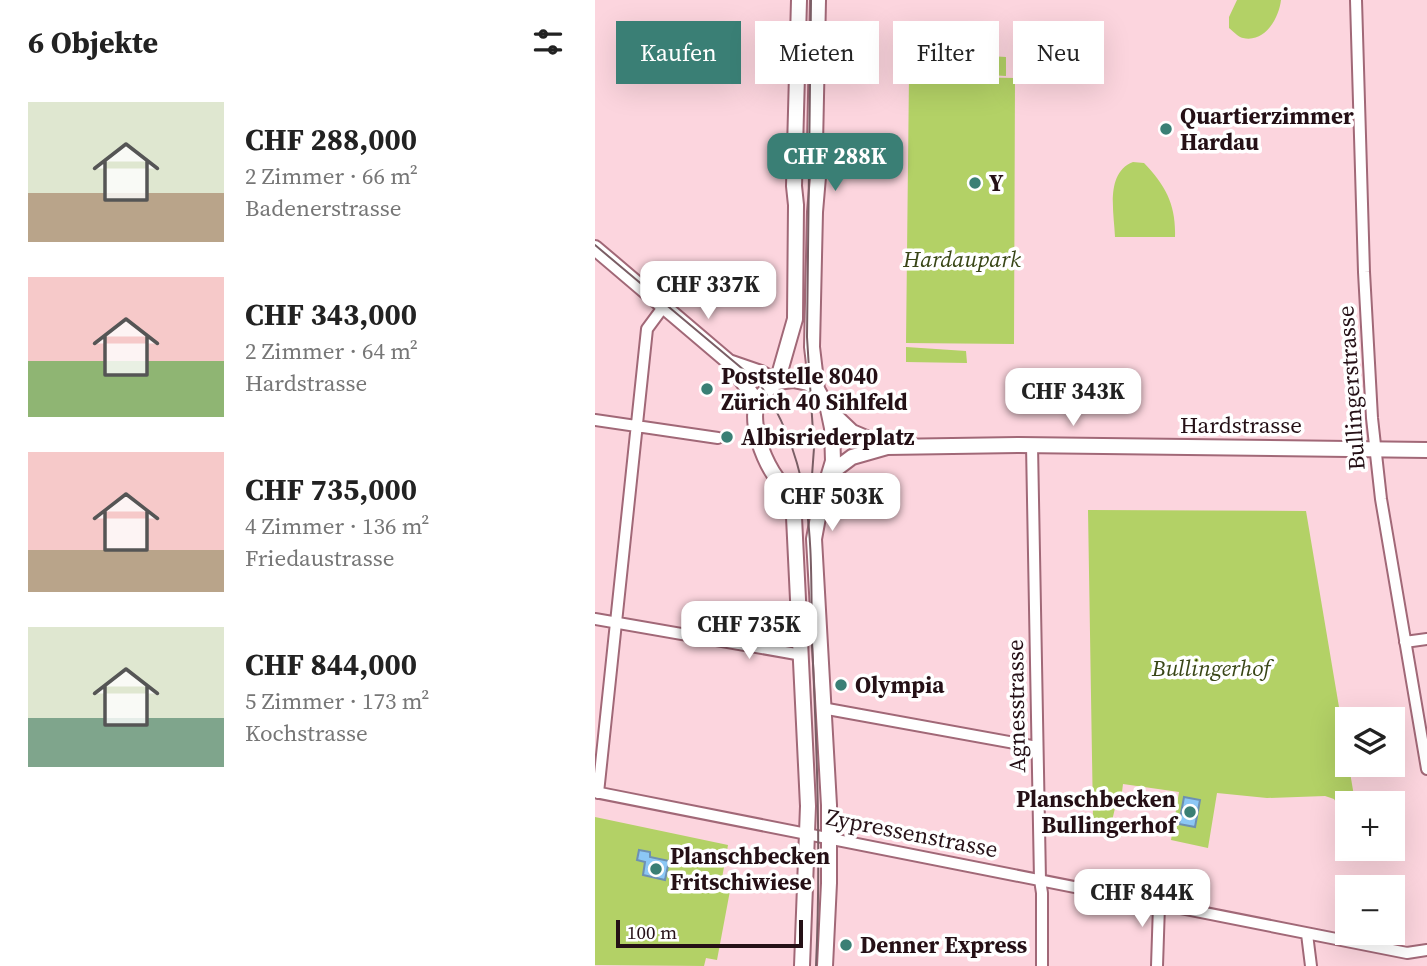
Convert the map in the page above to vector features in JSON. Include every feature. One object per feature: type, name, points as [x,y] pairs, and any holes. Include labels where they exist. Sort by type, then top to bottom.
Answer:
[{"type":"street","points":[[799,0],[797,140],[794,167],[795,319],[777,382],[757,402],[755,418],[762,448],[772,472],[787,491],[794,517],[802,655],[807,833],[802,966]]},
{"type":"street","points":[[818,0],[815,145],[818,177],[814,212],[813,346],[817,389],[828,409],[834,447],[832,472],[823,492],[814,539],[829,805],[825,966]]},
{"type":"street","name":"Bullingerstrasse","points":[[1356,0],[1366,306],[1376,450],[1381,499],[1427,769]]},
{"type":"street","points":[[595,248],[729,362],[757,402]]},
{"type":"street","points":[[597,792],[647,329],[664,306]]},
{"type":"street","points":[[729,362],[761,373],[777,382],[801,381],[817,389]]},
{"type":"street","name":"Hardstrasse","points":[[828,409],[852,432],[887,446]]},
{"type":"street","points":[[595,420],[719,438]]},
{"type":"street","name":"Agnesstrasse","points":[[1032,445],[1042,966]]},
{"type":"street","name":"Hardstrasse","points":[[832,472],[852,457],[887,446],[1427,450]]},
{"type":"street","points":[[787,491],[802,497],[823,492]]},
{"type":"street","points":[[595,619],[802,655]]},
{"type":"street","points":[[1405,642],[1427,639]]},
{"type":"street","points":[[822,708],[1037,747]]},
{"type":"street","name":"Zypressenstrasse","points":[[597,792],[1307,934],[1407,953],[1427,950]]},
{"type":"street","points":[[1157,960],[1159,905]]},
{"type":"street","points":[[1307,934],[1311,966]]},
{"type":"green space","points":[[1237,0],[1281,0],[1269,28],[1251,39],[1241,37],[1229,28],[1229,17]]},
{"type":"green space","points":[[999,57],[1006,57],[1006,76],[999,76]]},
{"type":"green space","name":"Hardaupark","points":[[999,78],[1013,78],[1014,344],[906,343],[909,84],[999,84]]},
{"type":"green space","points":[[1133,162],[1144,163],[1164,188],[1174,215],[1175,237],[1115,237],[1115,184],[1124,167]]},
{"type":"green space","points":[[906,347],[966,351],[967,363],[906,362]]},
{"type":"green space","name":"Bullingerhof","points":[[1088,510],[1306,511],[1339,707],[1335,707],[1335,777],[1351,777],[1353,791],[1335,791],[1335,801],[1325,796],[1267,798],[1217,793],[1208,848],[1171,840],[1179,792],[1123,784],[1120,808],[1115,808],[1112,821],[1093,818]]},
{"type":"green space","points":[[595,817],[728,845],[722,878],[732,880],[717,960],[706,958],[704,966],[595,965]]},
{"type":"water","name":"Planschbecken Bullingerhof","points":[[1184,797],[1200,800],[1195,827],[1179,824]]},
{"type":"water","name":"Planschbecken Fritschiwiese","points":[[639,850],[650,852],[650,857],[669,861],[665,880],[643,875],[645,862],[637,860]]},
{"type":"tram line","points":[[810,503],[814,448],[807,337],[811,0]]},
{"type":"tram line","points":[[595,245],[757,381],[781,420],[797,464],[807,510],[811,566],[818,804],[816,966]]},
{"type":"place","name":"Quartierzimmer Hardau","points":[[1166,129]]},
{"type":"place","name":"Y","points":[[975,183]]},
{"type":"place","name":"Poststelle 8040 Zürich 40 Sihlfeld","points":[[707,389]]},
{"type":"place","name":"Albisriederplatz","points":[[727,437]]},
{"type":"place","name":"Olympia","points":[[841,685]]},
{"type":"place","name":"Planschbecken Bullingerhof","points":[[1190,812]]},
{"type":"place","name":"Planschbecken Fritschiwiese","points":[[656,869]]},
{"type":"place","name":"Denner Express","points":[[846,945]]}]
